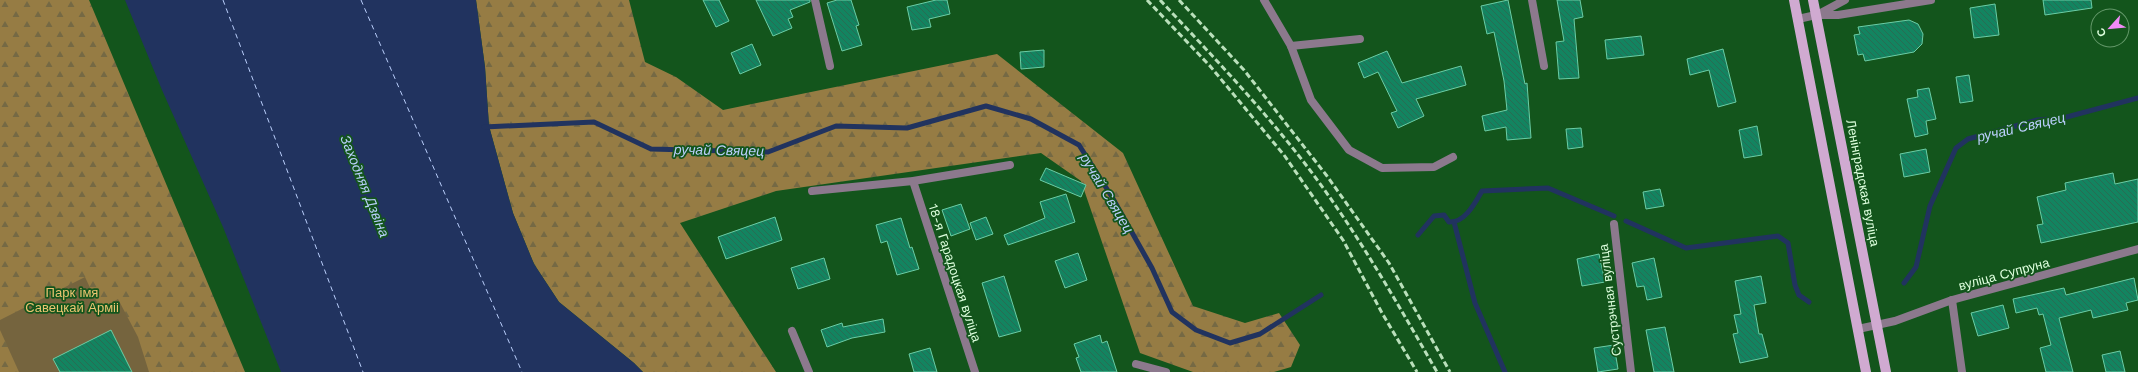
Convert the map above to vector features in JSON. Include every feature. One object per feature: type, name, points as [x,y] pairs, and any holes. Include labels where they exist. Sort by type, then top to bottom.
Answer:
[{"type":"main road","points":[[1794,0],[1866,372]]},
{"type":"main road","name":"Ленінградская вуліца","points":[[1814,0],[1886,372]]},
{"type":"street","points":[[815,0],[830,66]]},
{"type":"street","points":[[1264,0],[1291,46],[1310,100],[1349,150],[1382,168],[1434,167],[1453,157]]},
{"type":"street","points":[[1532,0],[1544,66]]},
{"type":"street","points":[[1816,15],[1845,0]]},
{"type":"street","points":[[1798,19],[1816,15],[1838,15],[1931,0]]},
{"type":"street","points":[[1291,46],[1360,39]]},
{"type":"street","points":[[812,191],[913,181],[1010,165]]},
{"type":"street","name":"18-я Гарадоцкая вуліца","points":[[913,181],[974,372]]},
{"type":"street","name":"Сустрэчная вуліца","points":[[1614,224],[1631,372]]},
{"type":"street","name":"вуліца Супруна","points":[[1858,329],[1895,321],[1952,300],[2138,249]]},
{"type":"street","points":[[1952,300],[1962,372]]},
{"type":"street","points":[[792,331],[809,372]]},
{"type":"street","points":[[1136,364],[1166,372]]},
{"type":"green space","name":"Парк імя Савецкай Арміі","points":[[0,0],[184,372],[0,372]]},
{"type":"green space","points":[[0,0],[89,0],[245,372],[149,372],[138,337],[118,299],[100,309],[85,277],[0,320]]},
{"type":"green space","points":[[476,0],[629,0],[645,62],[676,77],[723,110],[997,54],[1123,153],[1193,306],[1245,323],[1279,313],[1300,345],[1291,367],[1274,372],[1193,372],[1140,353],[1081,181],[1041,153],[776,191],[680,223],[776,372],[643,372],[559,302],[534,264],[513,213],[489,126],[485,67]]},
{"type":"green space","points":[[0,330],[19,372],[0,372]]},
{"type":"water","name":"Заходняя Дзвіна","points":[[125,0],[476,0],[485,67],[489,126],[513,213],[534,264],[559,302],[643,372],[281,372],[223,227],[162,90]]},
{"type":"building","points":[[703,0],[719,0],[729,21],[716,27]]},
{"type":"building","points":[[756,0],[810,0],[810,2],[790,10],[793,17],[788,19],[792,28],[773,36]]},
{"type":"building","points":[[837,0],[851,0],[859,25],[856,26],[862,45],[842,51],[827,3]]},
{"type":"building","points":[[936,0],[947,0],[950,14],[929,19],[931,27],[912,30],[907,7]]},
{"type":"building","points":[[1508,0],[1525,84],[1527,83],[1531,138],[1507,140],[1506,127],[1485,131],[1482,116],[1507,110],[1504,81],[1494,32],[1487,34],[1481,6]]},
{"type":"building","points":[[1557,0],[1580,0],[1583,17],[1574,19],[1579,78],[1559,79],[1556,42],[1564,41]]},
{"type":"building","points":[[2043,0],[2091,0],[2092,8],[2045,15]]},
{"type":"building","points":[[1995,4],[1999,35],[1974,38],[1970,8]]},
{"type":"building","points":[[1909,20],[1918,24],[1923,34],[1922,44],[1914,52],[1865,61],[1863,54],[1858,55],[1854,35],[1860,34],[1858,27]]},
{"type":"building","points":[[1641,36],[1644,55],[1607,59],[1605,40]]},
{"type":"building","points":[[752,44],[761,65],[740,74],[731,53]]},
{"type":"building","points":[[1723,49],[1736,102],[1718,107],[1709,70],[1690,75],[1687,59]]},
{"type":"building","points":[[1044,50],[1044,67],[1021,69],[1020,52]]},
{"type":"building","points":[[1387,51],[1402,83],[1461,66],[1466,85],[1416,99],[1424,116],[1398,128],[1391,113],[1397,111],[1378,72],[1364,78],[1358,63]]},
{"type":"building","points":[[1969,75],[1973,101],[1960,103],[1956,77]]},
{"type":"building","points":[[1929,88],[1936,119],[1926,121],[1928,134],[1915,137],[1907,99],[1918,97],[1917,90]]},
{"type":"building","points":[[1757,126],[1762,155],[1744,158],[1739,130]]},
{"type":"building","points":[[1581,128],[1583,147],[1568,149],[1566,129]]},
{"type":"building","points":[[1926,149],[1930,172],[1904,177],[1900,154]]},
{"type":"building","points":[[1046,168],[1086,185],[1081,197],[1040,180]]},
{"type":"building","points":[[2113,173],[2115,184],[2138,179],[2138,222],[2041,243],[2037,225],[2043,224],[2037,197],[2066,190],[2065,183]]},
{"type":"building","points":[[1660,189],[1664,206],[1646,209],[1643,192]]},
{"type":"building","points":[[1066,194],[1075,222],[1008,245],[1004,235],[1045,218],[1040,202]]},
{"type":"building","points":[[961,204],[970,229],[951,236],[942,210]]},
{"type":"building","points":[[775,217],[782,240],[726,259],[718,237]]},
{"type":"building","points":[[986,217],[993,234],[976,240],[970,223]]},
{"type":"building","points":[[901,218],[910,248],[912,247],[919,269],[897,275],[887,241],[881,243],[876,225]]},
{"type":"building","points":[[1078,253],[1087,280],[1065,288],[1055,261]]},
{"type":"building","points":[[1599,254],[1605,282],[1582,286],[1577,259]]},
{"type":"building","points":[[824,258],[830,279],[798,289],[791,268]]},
{"type":"building","points":[[1654,258],[1662,297],[1647,300],[1644,286],[1637,287],[1632,263]]},
{"type":"building","points":[[1004,276],[1021,331],[999,337],[982,283]]},
{"type":"building","points":[[1761,276],[1766,303],[1754,305],[1759,334],[1762,334],[1768,357],[1740,363],[1733,334],[1738,333],[1734,315],[1741,314],[1735,281]]},
{"type":"building","points":[[2134,278],[2138,300],[2126,303],[2128,310],[2093,318],[2091,310],[2059,318],[2073,372],[2046,372],[2040,348],[2051,345],[2043,314],[2039,315],[2037,308],[2016,313],[2013,299],[2064,288],[2066,295]]},
{"type":"building","points":[[2003,305],[2009,328],[1978,336],[1971,313]]},
{"type":"building","points":[[883,319],[885,332],[852,338],[827,347],[821,330],[842,323],[843,327]]},
{"type":"building","points":[[1665,327],[1674,372],[1654,372],[1646,330]]},
{"type":"building","points":[[111,330],[132,372],[60,372],[53,359]]},
{"type":"building","points":[[1100,335],[1102,343],[1107,341],[1117,372],[1081,372],[1076,358],[1079,357],[1074,344]]},
{"type":"building","points":[[1614,345],[1618,369],[1598,372],[1594,348]]},
{"type":"building","points":[[930,348],[937,372],[914,372],[909,354]]},
{"type":"building","points":[[2120,351],[2125,372],[2106,372],[2102,355]]},
{"type":"waterway","name":"ручай Свяцец","points":[[1904,283],[1916,267],[1930,206],[1956,148],[1968,139],[2037,120],[2063,118],[2138,98]]},
{"type":"waterway","name":"ручай Свяцец","points":[[484,127],[594,122],[651,149],[768,152],[836,126],[907,128],[986,106],[1031,119],[1079,145],[1112,197],[1152,268],[1172,312],[1196,330],[1230,343],[1260,334],[1321,295]]},
{"type":"waterway","name":"ручай Свяцец","points":[[1418,235],[1434,216],[1444,215],[1449,222],[1465,216],[1482,191],[1548,188],[1614,216]]},
{"type":"waterway","name":"ручай Свяцец","points":[[1626,221],[1686,248],[1778,236],[1788,243],[1795,285],[1799,295],[1809,302]]},
{"type":"waterway","points":[[1454,222],[1475,303],[1505,372]]},
{"type":"ferry route","points":[[223,0],[363,372]]},
{"type":"ferry route","points":[[361,0],[522,372]]},
{"type":"railway","points":[[1147,0],[1210,66],[1284,155],[1343,240],[1382,313],[1417,372]]},
{"type":"railway","points":[[1160,0],[1260,108],[1312,173],[1332,200],[1368,256],[1437,372]]},
{"type":"railway","points":[[1179,0],[1244,70],[1327,176],[1389,263],[1450,372]]}]
